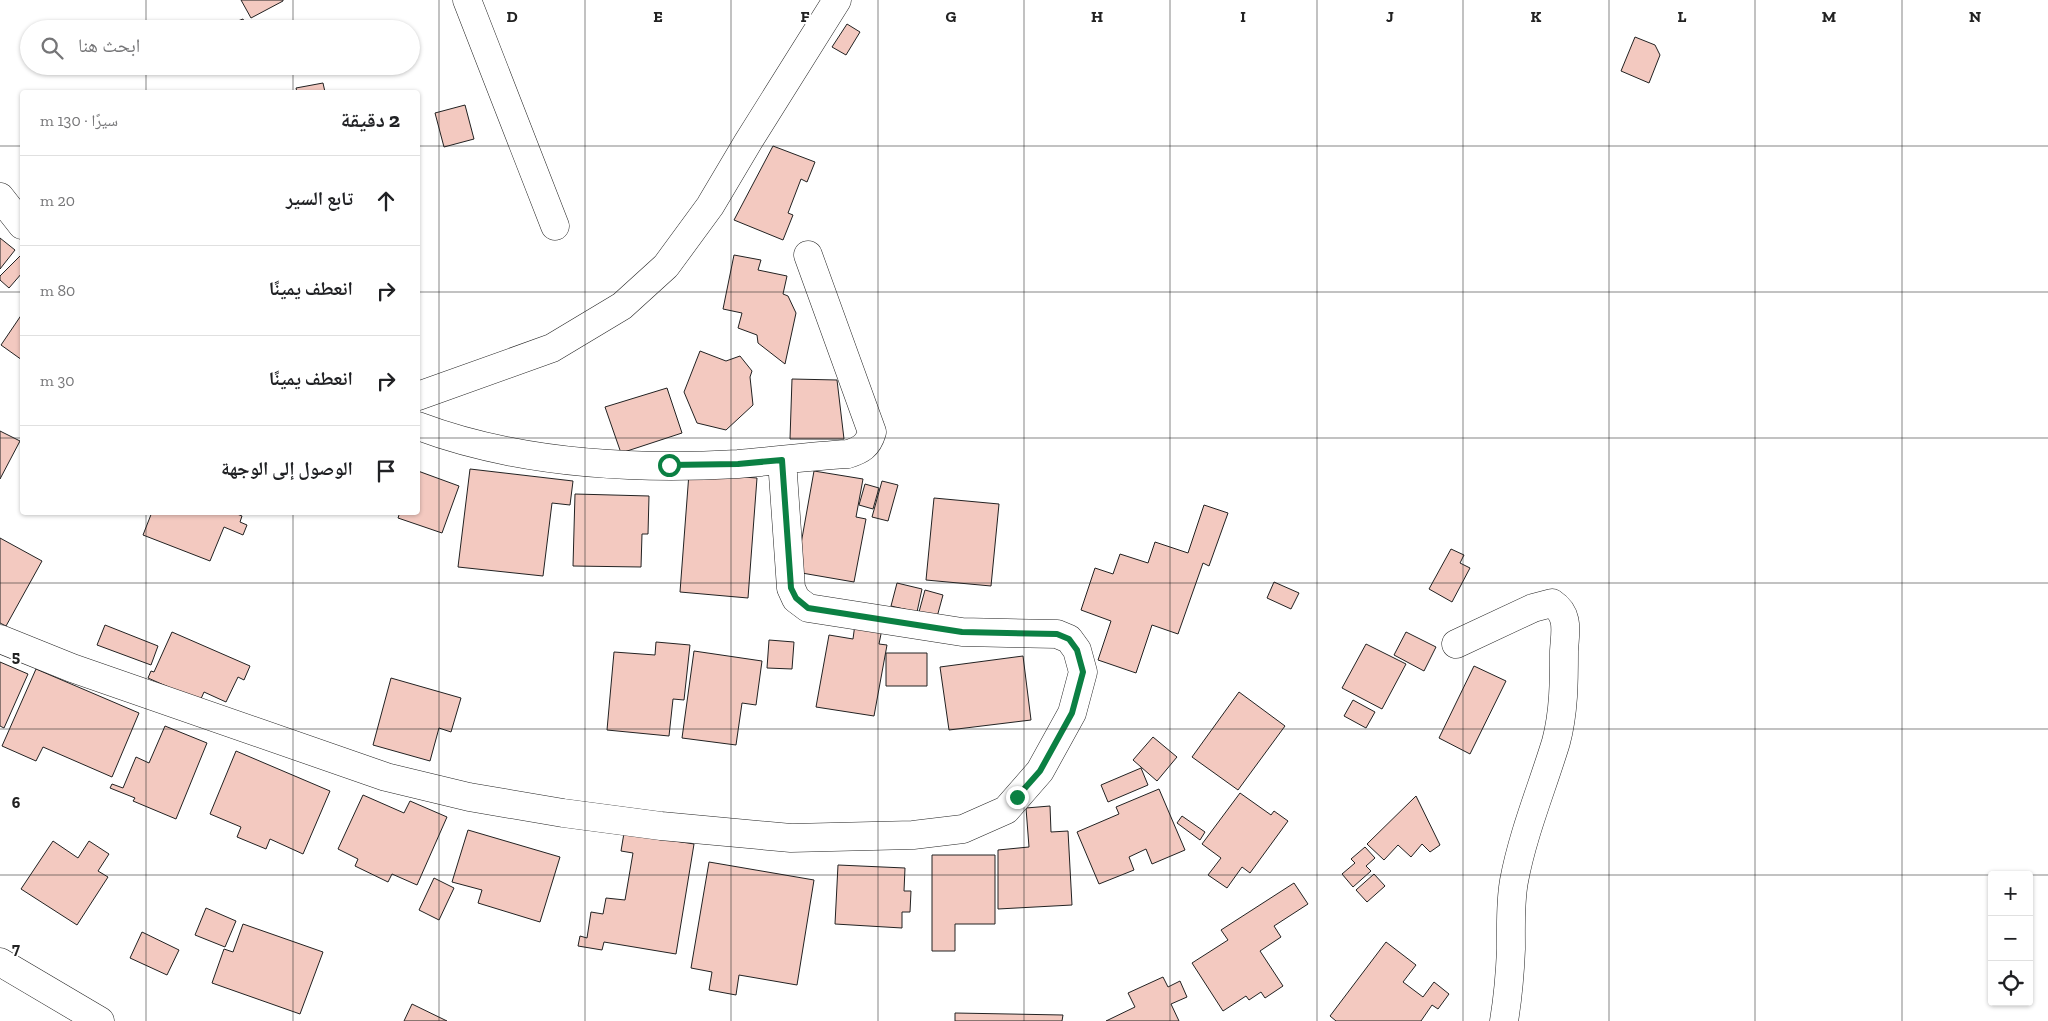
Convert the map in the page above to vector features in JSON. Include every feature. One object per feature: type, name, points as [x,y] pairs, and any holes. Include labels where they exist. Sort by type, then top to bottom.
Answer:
[{"type":"street","points":[[467,0],[554,226]]},
{"type":"street","points":[[420,395],[552,348],[622,306],[666,266],[710,206],[837,0]]},
{"type":"street","points":[[0,197],[20,222]]},
{"type":"street","points":[[420,427],[438,434],[508,452],[590,463],[738,464],[848,454],[860,450],[869,443],[872,432],[808,255]]},
{"type":"street","points":[[0,640],[72,668],[386,777],[469,797],[563,813],[661,826],[791,838],[913,835],[963,829],[1006,810],[1040,771],[1072,713],[1083,672],[1077,650],[1069,639],[1057,634],[962,632],[808,608],[796,598],[791,588],[782,460]]},
{"type":"street","points":[[1456,644],[1533,608],[1552,603],[1561,609],[1565,622],[1564,693],[1556,741],[1522,847],[1514,881],[1510,919],[1508,994],[1504,1021]]},
{"type":"street","points":[[0,962],[100,1021]]},
{"type":"building","points":[[241,0],[283,0],[283,1],[251,18]]},
{"type":"building","points":[[847,24],[860,32],[846,55],[832,47]]},
{"type":"building","points":[[1635,37],[1655,45],[1660,55],[1649,83],[1621,71]]},
{"type":"building","points":[[323,83],[325,90],[296,90],[296,88]]},
{"type":"building","points":[[465,105],[474,139],[444,147],[435,113]]},
{"type":"building","points":[[773,146],[815,162],[807,182],[801,179],[788,213],[793,215],[783,240],[734,220]]},
{"type":"building","points":[[0,238],[15,250],[0,269]]},
{"type":"building","points":[[734,255],[761,260],[758,270],[787,276],[783,294],[788,296],[796,313],[785,364],[758,343],[757,335],[738,328],[742,313],[723,309]]},
{"type":"building","points":[[20,256],[20,275],[9,288],[0,280],[0,276]]},
{"type":"building","points":[[20,317],[20,359],[1,345]]},
{"type":"building","points":[[700,351],[726,361],[740,356],[752,371],[750,377],[753,405],[726,430],[697,423],[684,392]]},
{"type":"building","points":[[792,379],[837,380],[844,439],[790,439]]},
{"type":"building","points":[[667,388],[682,433],[621,453],[605,407]]},
{"type":"building","points":[[0,431],[20,441],[0,479]]},
{"type":"building","points":[[470,469],[573,481],[570,505],[552,503],[543,576],[458,567]]},
{"type":"building","points":[[814,471],[863,479],[856,517],[866,519],[854,582],[796,572]]},
{"type":"building","points":[[420,472],[459,486],[442,533],[398,518],[399,515],[420,515]]},
{"type":"building","points":[[689,473],[757,478],[748,598],[680,592]]},
{"type":"building","points":[[882,481],[898,485],[888,521],[872,517]]},
{"type":"building","points":[[865,484],[879,488],[873,509],[859,505]]},
{"type":"building","points":[[575,494],[649,496],[648,534],[642,534],[641,567],[573,566]]},
{"type":"building","points":[[934,498],[999,504],[991,586],[926,580]]},
{"type":"building","points":[[1204,505],[1228,513],[1209,566],[1203,563],[1178,634],[1152,625],[1136,673],[1098,660],[1111,621],[1081,610],[1095,568],[1113,574],[1120,554],[1148,563],[1155,542],[1188,553]]},
{"type":"building","points":[[151,515],[240,515],[242,516],[240,522],[247,525],[243,535],[224,527],[210,561],[143,535]]},
{"type":"building","points":[[0,538],[42,561],[6,626],[0,623]]},
{"type":"building","points":[[1451,549],[1464,555],[1460,563],[1470,568],[1452,602],[1429,589]]},
{"type":"building","points":[[1274,582],[1299,593],[1291,609],[1267,598]]},
{"type":"building","points":[[897,583],[922,589],[917,612],[891,606]]},
{"type":"building","points":[[925,590],[943,595],[937,617],[919,612]]},
{"type":"building","points":[[855,624],[882,629],[879,644],[887,645],[874,716],[816,707],[829,635],[853,639]]},
{"type":"building","points":[[105,625],[158,646],[151,665],[97,645]]},
{"type":"building","points":[[172,632],[250,666],[244,680],[238,677],[226,702],[204,692],[200,701],[148,678],[151,671],[154,672]]},
{"type":"building","points":[[1406,632],[1436,647],[1424,671],[1394,655]]},
{"type":"building","points":[[769,640],[794,642],[792,669],[767,668]]},
{"type":"building","points":[[656,642],[690,645],[684,700],[673,699],[669,736],[607,730],[614,652],[655,655]]},
{"type":"building","points":[[1366,644],[1406,664],[1382,709],[1342,688]]},
{"type":"building","points":[[694,651],[762,661],[756,705],[742,703],[736,745],[682,738]]},
{"type":"building","points":[[886,653],[927,653],[927,686],[886,686]]},
{"type":"building","points":[[1023,656],[1031,720],[949,730],[940,667]]},
{"type":"building","points":[[0,662],[28,674],[4,728],[0,726]]},
{"type":"building","points":[[1474,666],[1506,681],[1470,754],[1439,738]]},
{"type":"building","points":[[36,669],[139,713],[112,777],[43,747],[36,761],[2,746]]},
{"type":"building","points":[[391,678],[461,698],[451,732],[439,728],[430,761],[373,745]]},
{"type":"building","points":[[1239,692],[1285,726],[1238,790],[1192,757]]},
{"type":"building","points":[[1353,700],[1375,712],[1366,728],[1344,716]]},
{"type":"building","points":[[165,726],[207,743],[176,819],[133,801],[135,798],[110,788],[112,784],[123,788],[136,757],[149,763]]},
{"type":"building","points":[[1153,737],[1177,757],[1157,781],[1133,760]]},
{"type":"building","points":[[236,751],[330,791],[303,854],[270,839],[266,849],[237,837],[241,827],[210,814]]},
{"type":"building","points":[[1141,768],[1148,785],[1108,802],[1101,785]]},
{"type":"building","points":[[1159,789],[1185,850],[1152,864],[1146,849],[1129,857],[1134,870],[1099,884],[1077,832],[1119,814],[1116,807]]},
{"type":"building","points":[[1240,793],[1271,815],[1274,811],[1288,821],[1250,873],[1242,867],[1227,888],[1208,875],[1221,858],[1202,844]]},
{"type":"building","points":[[363,795],[404,813],[410,801],[447,817],[417,885],[392,874],[388,882],[355,866],[358,859],[338,849]]},
{"type":"building","points":[[1416,796],[1440,845],[1430,852],[1422,844],[1411,857],[1398,845],[1384,860],[1367,844]]},
{"type":"building","points":[[1050,806],[1051,832],[1068,831],[1072,905],[998,909],[998,850],[1029,847],[1026,808]]},
{"type":"building","points":[[1182,816],[1205,832],[1200,840],[1177,823]]},
{"type":"building","points":[[468,830],[560,857],[540,922],[478,903],[482,890],[452,882]]},
{"type":"building","points":[[624,833],[694,844],[676,954],[604,942],[602,950],[578,946],[580,936],[587,938],[591,912],[603,914],[606,898],[625,900],[633,853],[621,851]]},
{"type":"building","points":[[53,841],[78,858],[89,841],[109,854],[98,871],[108,877],[77,925],[21,889]]},
{"type":"building","points":[[1365,847],[1375,858],[1366,866],[1371,871],[1353,887],[1342,874],[1355,863],[1351,859]]},
{"type":"building","points":[[932,855],[995,855],[995,924],[955,924],[955,951],[932,951]]},
{"type":"building","points":[[709,862],[814,880],[797,985],[739,975],[736,995],[709,990],[712,972],[691,968]]},
{"type":"building","points":[[838,865],[905,868],[904,891],[911,891],[910,912],[902,912],[902,928],[835,924]]},
{"type":"building","points":[[1374,874],[1385,886],[1367,902],[1356,890]]},
{"type":"building","points":[[434,878],[454,888],[439,920],[419,910]]},
{"type":"building","points":[[1294,883],[1308,904],[1274,926],[1281,937],[1260,951],[1283,986],[1265,998],[1261,992],[1249,1000],[1246,996],[1223,1011],[1192,963],[1228,940],[1221,930]]},
{"type":"building","points":[[206,908],[236,921],[225,947],[195,935]]},
{"type":"building","points":[[243,924],[323,952],[300,1014],[212,983],[224,949],[233,952]]},
{"type":"building","points":[[142,932],[179,950],[167,975],[130,958]]},
{"type":"building","points":[[1386,942],[1416,965],[1403,982],[1423,997],[1434,982],[1449,994],[1438,1009],[1432,1005],[1421,1021],[1336,1021],[1330,1016]]},
{"type":"building","points":[[1163,977],[1168,987],[1180,981],[1187,997],[1171,1004],[1179,1021],[1106,1021],[1135,1007],[1128,993]]},
{"type":"building","points":[[412,1004],[447,1021],[404,1021]]},
{"type":"building","points":[[955,1013],[1063,1015],[1062,1021],[955,1021]]},
{"type":"route","points":[[669,465],[738,464],[782,460],[791,588],[796,598],[808,608],[962,632],[1007,635],[1057,634],[1069,639],[1077,650],[1083,672],[1072,713],[1040,771],[1017,797]]}]
